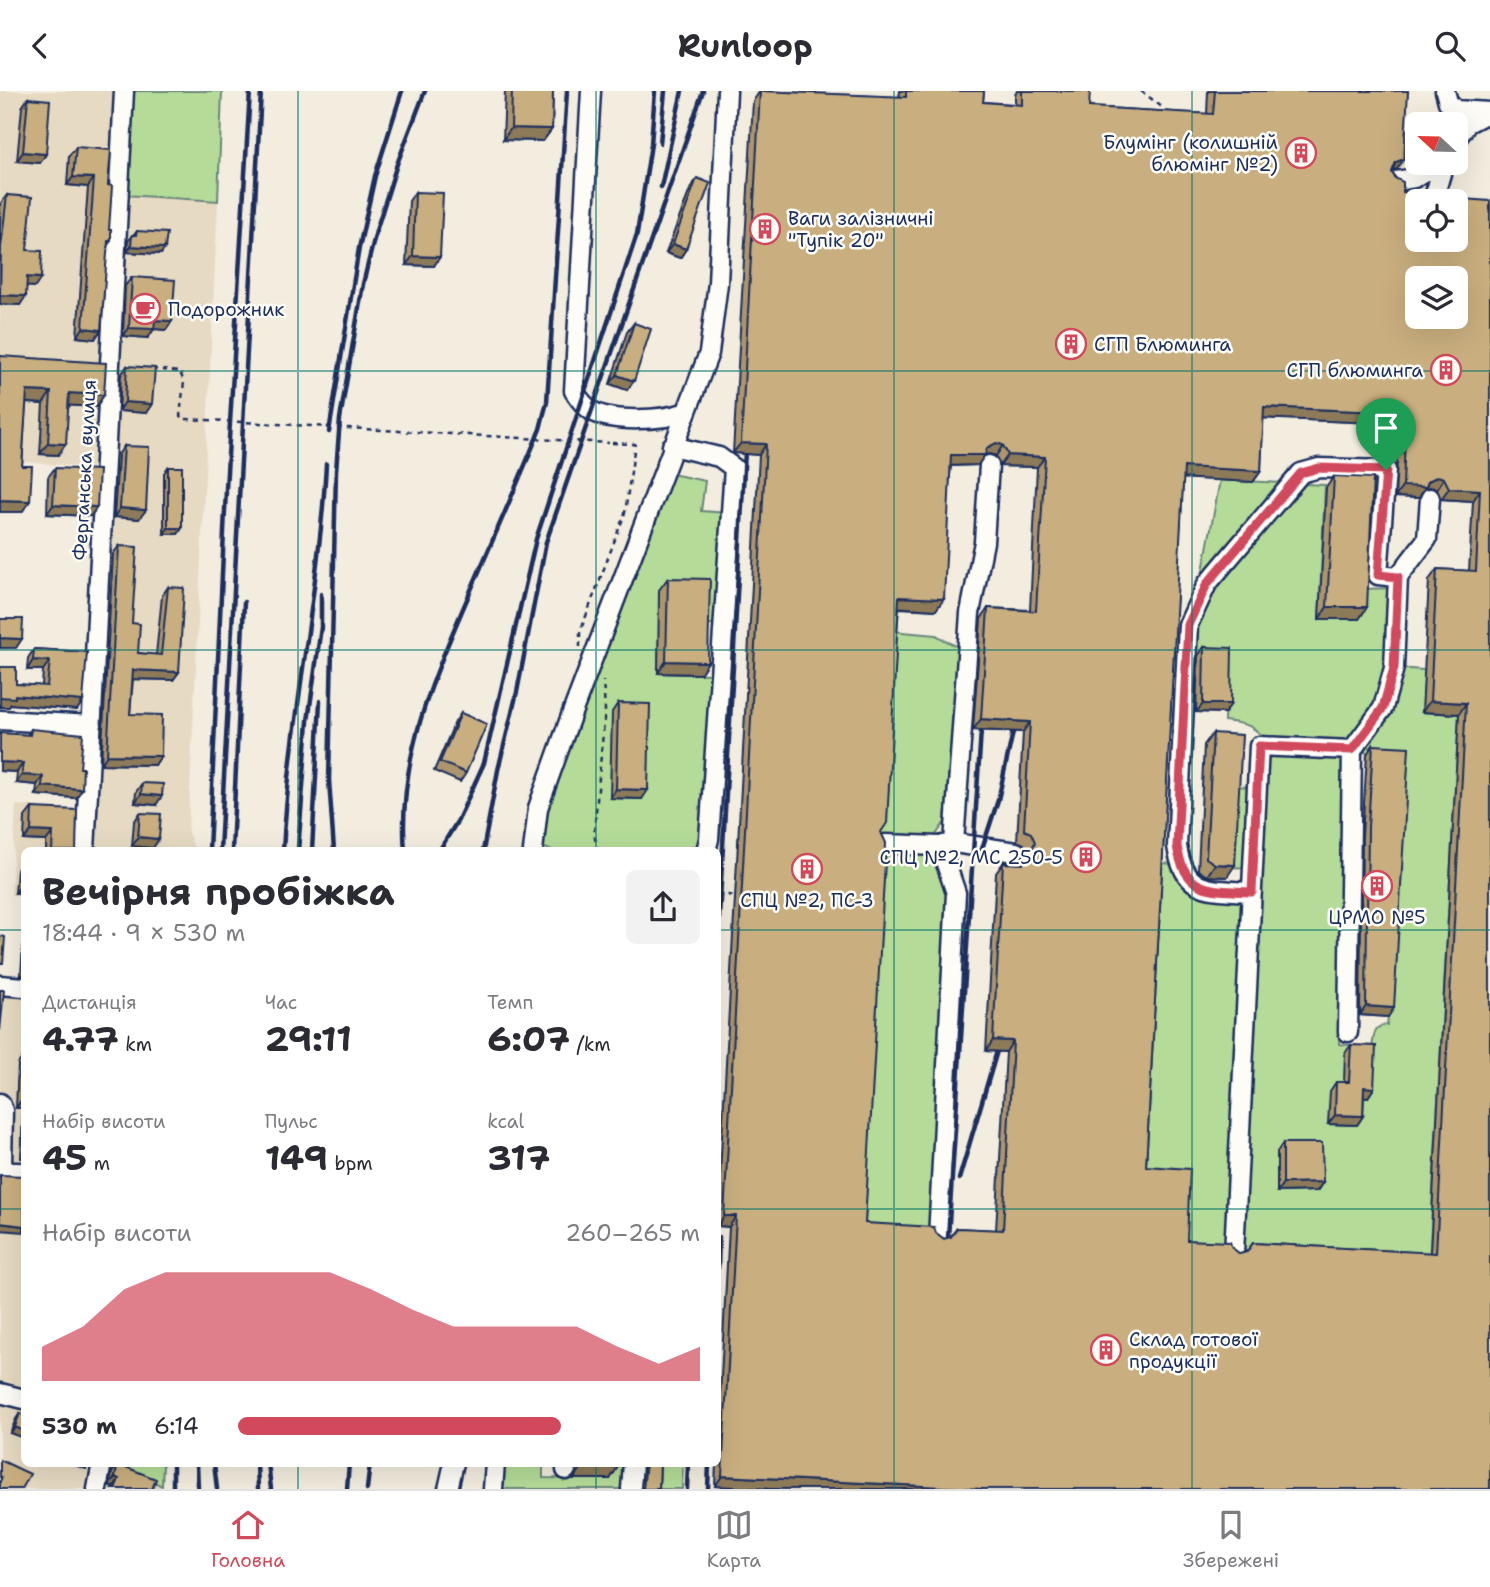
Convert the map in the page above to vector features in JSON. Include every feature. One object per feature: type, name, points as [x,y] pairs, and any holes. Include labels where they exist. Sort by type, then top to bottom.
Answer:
[{"type":"street","name":"Ферганська вулиця","points":[[85,847],[124,91]]},
{"type":"street","points":[[591,91],[574,391],[582,403],[607,417],[666,418],[684,413]]},
{"type":"street","points":[[533,847],[538,808],[684,413],[709,353],[718,283],[727,91]]},
{"type":"street","points":[[1445,91],[1448,102],[1455,110],[1489,112]]},
{"type":"street","points":[[1468,123],[1489,112]]},
{"type":"street","points":[[1396,181],[1419,175]]},
{"type":"street","points":[[672,446],[719,457],[734,468],[707,847]]},
{"type":"street","points":[[938,1238],[956,893],[947,845],[970,613],[984,542],[989,465]]},
{"type":"street","points":[[1252,892],[1203,888],[1180,866],[1177,846],[1188,625],[1207,584],[1301,473],[1319,468],[1386,470],[1378,575],[1398,577]]},
{"type":"street","points":[[1348,1032],[1352,750],[1383,708],[1394,668],[1398,577],[1427,539],[1430,498]]},
{"type":"street","points":[[0,720],[92,725]]},
{"type":"street","points":[[1234,1253],[1259,746],[1352,750]]},
{"type":"street","points":[[885,844],[947,845],[1016,852]]},
{"type":"street","points":[[0,985],[21,987]]},
{"type":"street","points":[[0,1103],[3,1110],[2,1167],[10,1172],[21,1172]]},
{"type":"street","points":[[0,1393],[21,1398]]},
{"type":"street","points":[[97,1489],[101,1467]]},
{"type":"street","points":[[448,1489],[453,1467]]},
{"type":"street","points":[[493,1489],[495,1467]]},
{"type":"street","points":[[631,1489],[633,1467]]},
{"type":"path","points":[[1141,91],[1162,107]]},
{"type":"path","points":[[191,419],[635,444]]},
{"type":"path","points":[[721,894],[735,897]]},
{"type":"shaded area","points":[[0,91],[129,91],[125,195],[218,201],[188,832],[194,847],[21,847],[21,896],[11,895],[16,805],[80,809],[99,468],[0,460]]},
{"type":"shaded area","points":[[0,981],[21,983],[21,1467],[129,1467],[162,1486],[161,1489],[0,1489]]},
{"type":"green space","points":[[129,91],[222,91],[218,201],[125,195]]},
{"type":"green space","points":[[662,472],[705,481],[701,511],[729,513],[722,624],[701,624],[660,590],[658,673],[715,674],[703,831],[697,847],[542,847],[534,844]]},
{"type":"green space","points":[[1220,480],[1325,485],[1319,619],[1360,589],[1397,588],[1394,668],[1424,670],[1459,714],[1429,1264],[1179,1250],[1139,1177],[1156,863],[1180,864],[1194,882],[1252,892],[1253,868],[1227,867],[1232,786],[1257,787],[1270,746],[1251,727],[1224,721],[1226,657],[1198,656],[1196,712],[1190,712],[1193,624]],"holes":[[[1358,743],[1367,754],[1403,757],[1388,1017],[1387,1025],[1379,1027],[1375,1032],[1372,1047],[1339,1044],[1352,750]]]},
{"type":"green space","points":[[891,631],[936,635],[958,647],[945,822],[933,839],[940,846],[956,893],[938,1238],[858,1233]]},
{"type":"green space","points":[[128,1467],[163,1467],[162,1486]]},
{"type":"green space","points":[[495,1467],[543,1467],[543,1478],[609,1479],[610,1467],[683,1467],[682,1489],[494,1489]]},
{"type":"building","points":[[512,91],[553,91],[552,129],[511,128]]},
{"type":"building","points":[[760,91],[906,97],[906,91],[984,91],[983,102],[1022,105],[1022,91],[1090,91],[1089,107],[1213,114],[1215,91],[1408,91],[1404,159],[1396,162],[1392,172],[1395,178],[1403,182],[1405,192],[1405,252],[1468,252],[1468,199],[1490,201],[1490,1489],[983,1489],[722,1476],[736,1216],[724,1216],[766,444],[741,443]],"holes":[[[1264,407],[1406,413],[1403,486],[1426,487],[1428,481],[1438,476],[1444,478],[1449,488],[1480,490],[1476,571],[1437,569],[1430,701],[1466,703],[1436,1253],[1253,1243],[1247,1252],[1240,1254],[1232,1248],[1230,1242],[1187,1240],[1190,1169],[1146,1166],[1184,467],[1261,471]],[[996,443],[1003,445],[1008,455],[1045,457],[1036,611],[988,608],[981,719],[1030,722],[1024,830],[1031,833],[1035,842],[1032,849],[1023,853],[1023,864],[1003,863],[993,1040],[1013,1041],[1003,1230],[957,1228],[951,1237],[944,1239],[936,1233],[934,1227],[865,1223],[886,843],[881,832],[887,823],[899,597],[944,599],[951,455],[985,455],[987,448]]]},
{"type":"building","points":[[28,98],[50,100],[46,154],[23,152]]},
{"type":"building","points":[[76,147],[111,150],[108,185],[112,186],[109,230],[111,241],[108,241],[101,330],[83,328],[94,178],[73,177]]},
{"type":"building","points":[[697,178],[710,183],[686,249],[673,244]]},
{"type":"building","points":[[415,192],[443,193],[440,257],[413,256]]},
{"type":"building","points":[[7,195],[32,197],[27,250],[42,251],[41,278],[27,277],[26,296],[0,295],[1,248]]},
{"type":"building","points":[[137,231],[167,233],[165,248],[131,246],[132,235],[136,235]]},
{"type":"building","name":"Подорожник","points":[[132,277],[175,280],[172,321],[155,320],[154,329],[129,328]]},
{"type":"building","points":[[634,323],[651,329],[634,381],[617,375]]},
{"type":"building","points":[[0,356],[106,363],[104,395],[69,393],[66,444],[48,443],[51,392],[27,391],[22,466],[32,466],[30,501],[0,500]]},
{"type":"building","points":[[127,366],[155,368],[152,404],[125,402]]},
{"type":"building","points":[[124,446],[149,447],[146,510],[120,508]]},
{"type":"building","points":[[168,467],[182,467],[182,528],[168,528]]},
{"type":"building","points":[[55,468],[99,470],[97,507],[53,505]]},
{"type":"building","points":[[1334,476],[1373,478],[1367,607],[1327,607]]},
{"type":"building","points":[[119,546],[137,547],[132,623],[140,624],[138,653],[161,655],[168,587],[184,588],[179,672],[133,670],[130,714],[162,715],[161,756],[107,755]]},
{"type":"building","points":[[668,578],[710,579],[708,662],[666,661]]},
{"type":"building","points":[[0,619],[23,619],[22,639],[0,638]]},
{"type":"building","points":[[1204,647],[1232,648],[1231,704],[1203,704]]},
{"type":"building","points":[[34,649],[87,652],[83,701],[15,695],[15,698],[0,697],[0,667],[16,667],[16,684],[47,686],[50,661],[33,660]]},
{"type":"building","points":[[618,703],[650,704],[648,790],[616,789]]},
{"type":"building","points":[[461,713],[487,724],[466,773],[440,762]]},
{"type":"building","points":[[31,729],[83,734],[80,768],[83,768],[82,789],[42,786],[43,776],[22,775],[23,763],[0,762],[0,733],[30,735]]},
{"type":"building","points":[[1213,733],[1242,735],[1235,865],[1215,864],[1206,858]]},
{"type":"building","name":"ЦРМО №5","points":[[1373,745],[1409,747],[1394,1008],[1366,1006],[1368,827]]},
{"type":"building","points":[[142,783],[163,784],[162,796],[141,794]]},
{"type":"building","points":[[32,808],[77,810],[76,847],[52,847],[53,832],[31,831]]},
{"type":"building","points":[[140,813],[161,814],[159,839],[138,837]]},
{"type":"building","points":[[0,936],[5,937],[3,963],[0,963]]},
{"type":"building","points":[[0,990],[4,990],[0,1031]]},
{"type":"building","points":[[1351,1045],[1376,1046],[1374,1088],[1364,1087],[1363,1116],[1335,1115],[1336,1082],[1349,1082]]},
{"type":"building","points":[[1283,1143],[1322,1143],[1323,1182],[1283,1183]]},
{"type":"building","points":[[0,1175],[21,1176],[21,1226],[0,1223]]},
{"type":"building","points":[[20,1413],[21,1430],[15,1427]]},
{"type":"building","points":[[0,1460],[30,1474],[22,1489],[0,1489]]},
{"type":"building","points":[[117,1467],[126,1467],[156,1479],[152,1489],[115,1489],[119,1479],[115,1477]]},
{"type":"building","points":[[646,1467],[660,1467],[659,1489],[643,1489]]},
{"type":"railway","points":[[209,847],[226,489],[250,91]]},
{"type":"railway","points":[[220,847],[261,91]]},
{"type":"railway","points":[[329,432],[359,248],[375,176],[402,91]]},
{"type":"railway","points":[[334,847],[329,780],[336,471],[340,419],[363,284],[376,231],[397,164],[425,91]]},
{"type":"railway","points":[[405,847],[407,783],[413,749],[432,685],[540,429],[547,402],[567,91]]},
{"type":"railway","points":[[441,847],[458,820],[484,763],[536,539],[637,234],[651,144],[655,91]]},
{"type":"railway","points":[[660,143],[665,91]]},
{"type":"railway","points":[[661,187],[682,91]]},
{"type":"railway","points":[[484,847],[546,542],[703,91]]},
{"type":"railway","points":[[721,882],[746,433]]},
{"type":"railway","points":[[283,847],[326,464]]},
{"type":"railway","points":[[298,847],[308,721],[321,627],[321,594]]},
{"type":"railway","points":[[232,847],[244,602]]},
{"type":"railway","points":[[312,847],[320,701]]},
{"type":"railway","points":[[948,1238],[981,730]]},
{"type":"railway","points":[[980,855],[998,800],[1013,732]]},
{"type":"railway","points":[[959,1179],[997,1051]]},
{"type":"railway","points":[[173,1467],[173,1489]]},
{"type":"railway","points":[[197,1467],[198,1489]]},
{"type":"railway","points":[[214,1467],[217,1489]]},
{"type":"railway","points":[[257,1467],[258,1489]]},
{"type":"railway","points":[[268,1467],[271,1489]]},
{"type":"railway","points":[[347,1489],[349,1467]]},
{"type":"railway","points":[[367,1489],[370,1467]]},
{"type":"railway","points":[[687,1489],[688,1467]]},
{"type":"railway","points":[[708,1489],[709,1467]]},
{"type":"place","name":"Блумінг (колишній блюмінг №2)","points":[[1301,153]]},
{"type":"place","name":"Ваги залізничні \"Тупік 20\"","points":[[765,229]]},
{"type":"place","name":"Подорожник","points":[[145,309]]},
{"type":"place","name":"СГП Блюминга","points":[[1071,344]]},
{"type":"place","name":"СГП блюминга","points":[[1446,370]]},
{"type":"place","name":"СПЦ №2, МС 250-5","points":[[1086,857]]},
{"type":"place","name":"СПЦ №2, ПС-3","points":[[807,869]]},
{"type":"place","name":"ЦРМО №5","points":[[1377,886]]},
{"type":"place","name":"Склад готової продукції","points":[[1106,1350]]},
{"type":"route","points":[[1319,468],[1386,470],[1378,575],[1398,577],[1394,668],[1383,708],[1352,750],[1259,746],[1252,892],[1203,888],[1180,866],[1177,846],[1188,625],[1207,584],[1301,473],[1319,468]]}]
